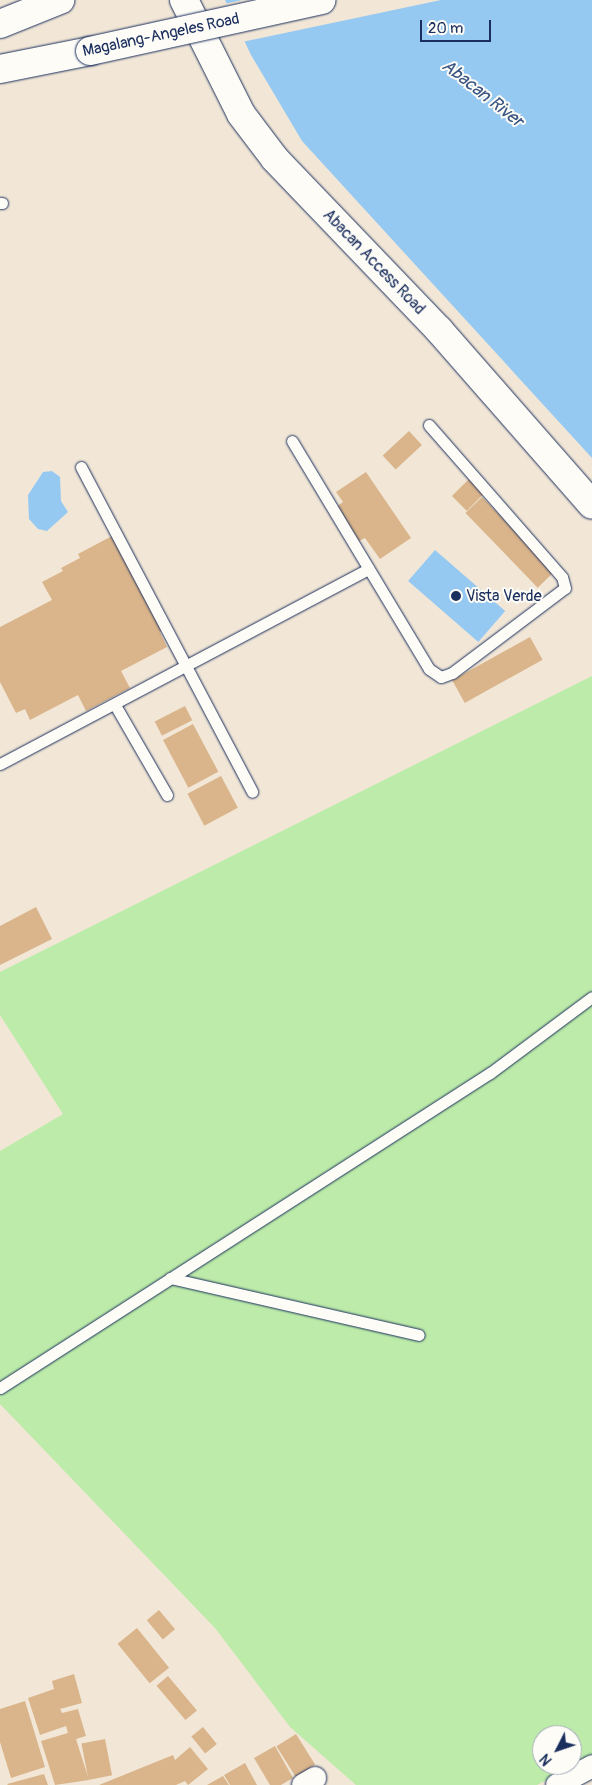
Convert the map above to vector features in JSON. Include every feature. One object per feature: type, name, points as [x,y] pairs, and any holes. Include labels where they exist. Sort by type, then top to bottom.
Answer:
[{"type":"street","points":[[0,24],[60,0]]},
{"type":"street","name":"Abacan Access Road","points":[[184,0],[241,114],[275,159],[439,330],[592,505]]},
{"type":"street","name":"Magalang-Angeles Road","points":[[0,69],[321,0]]},
{"type":"street","points":[[557,1785],[592,1766]]},
{"type":"lane","points":[[292,441],[429,668],[441,677],[460,667],[565,588],[562,577],[429,425]]},
{"type":"lane","points":[[81,467],[188,666],[252,792]]},
{"type":"lane","points":[[0,764],[369,569]]},
{"type":"lane","points":[[115,704],[167,795]]},
{"type":"lane","points":[[0,1388],[490,1072],[592,997]]},
{"type":"lane","points":[[170,1278],[419,1335]]},
{"type":"green space","points":[[592,676],[592,1756],[582,1761],[582,1725],[532,1725],[532,1775],[556,1775],[537,1785],[356,1785],[290,1727],[215,1628],[0,1404],[0,1151],[63,1114],[0,1015],[0,972]]},
{"type":"water","name":"Abacan River","points":[[225,0],[592,0],[592,458],[302,141],[251,55]]},
{"type":"water","points":[[52,471],[60,477],[61,501],[68,512],[47,531],[38,529],[29,519],[28,495],[43,472]]},
{"type":"water","name":"Vista Verde","points":[[435,550],[505,611],[478,642],[408,581]]},
{"type":"pier","points":[[242,0],[441,0],[242,42],[224,4]]},
{"type":"building","points":[[409,431],[422,445],[396,469],[383,456]]},
{"type":"building","points":[[366,472],[411,538],[380,559],[365,538],[359,541],[336,507],[343,502],[336,492]]},
{"type":"building","points":[[471,477],[486,492],[467,511],[452,496]]},
{"type":"building","points":[[482,497],[554,572],[538,588],[465,513]]},
{"type":"building","points":[[112,536],[164,629],[160,632],[167,647],[121,671],[130,688],[86,711],[78,695],[30,720],[25,709],[16,713],[0,682],[0,627],[52,600],[42,582],[63,571],[61,568],[80,558],[78,554]]},
{"type":"building","points":[[530,637],[543,660],[465,703],[452,680]]},
{"type":"building","points":[[185,706],[192,720],[162,736],[155,721]]},
{"type":"building","points":[[193,724],[218,772],[188,788],[163,740]]},
{"type":"building","points":[[221,776],[238,808],[204,826],[187,794]]},
{"type":"building","points":[[36,907],[52,939],[0,965],[0,926]]},
{"type":"building","points":[[159,1610],[175,1629],[163,1639],[147,1620]]},
{"type":"building","points":[[137,1628],[169,1668],[150,1683],[118,1644]]},
{"type":"building","points":[[74,1674],[82,1703],[60,1709],[62,1713],[78,1709],[86,1736],[76,1739],[89,1780],[55,1785],[41,1741],[68,1733],[66,1726],[40,1735],[28,1698],[54,1689],[52,1681]]},
{"type":"building","points":[[168,1676],[197,1710],[185,1720],[157,1686]]},
{"type":"building","points":[[25,1701],[45,1767],[11,1778],[0,1742],[0,1709]]},
{"type":"building","points":[[203,1727],[217,1744],[205,1754],[191,1736]]},
{"type":"building","points":[[296,1734],[315,1765],[296,1777],[276,1746]]},
{"type":"building","points":[[105,1739],[112,1775],[89,1780],[81,1744]]},
{"type":"building","points":[[275,1746],[293,1778],[281,1785],[270,1785],[254,1758]]},
{"type":"building","points":[[190,1747],[208,1769],[188,1785],[185,1781],[176,1785],[99,1785],[173,1755],[175,1760]]},
{"type":"building","points":[[245,1763],[257,1785],[230,1785],[224,1775]]},
{"type":"building","points":[[44,1774],[48,1785],[7,1784]]},
{"type":"building","points":[[223,1776],[229,1785],[207,1785]]},
{"type":"place","name":"Vista Verde","points":[[456,596]]}]
